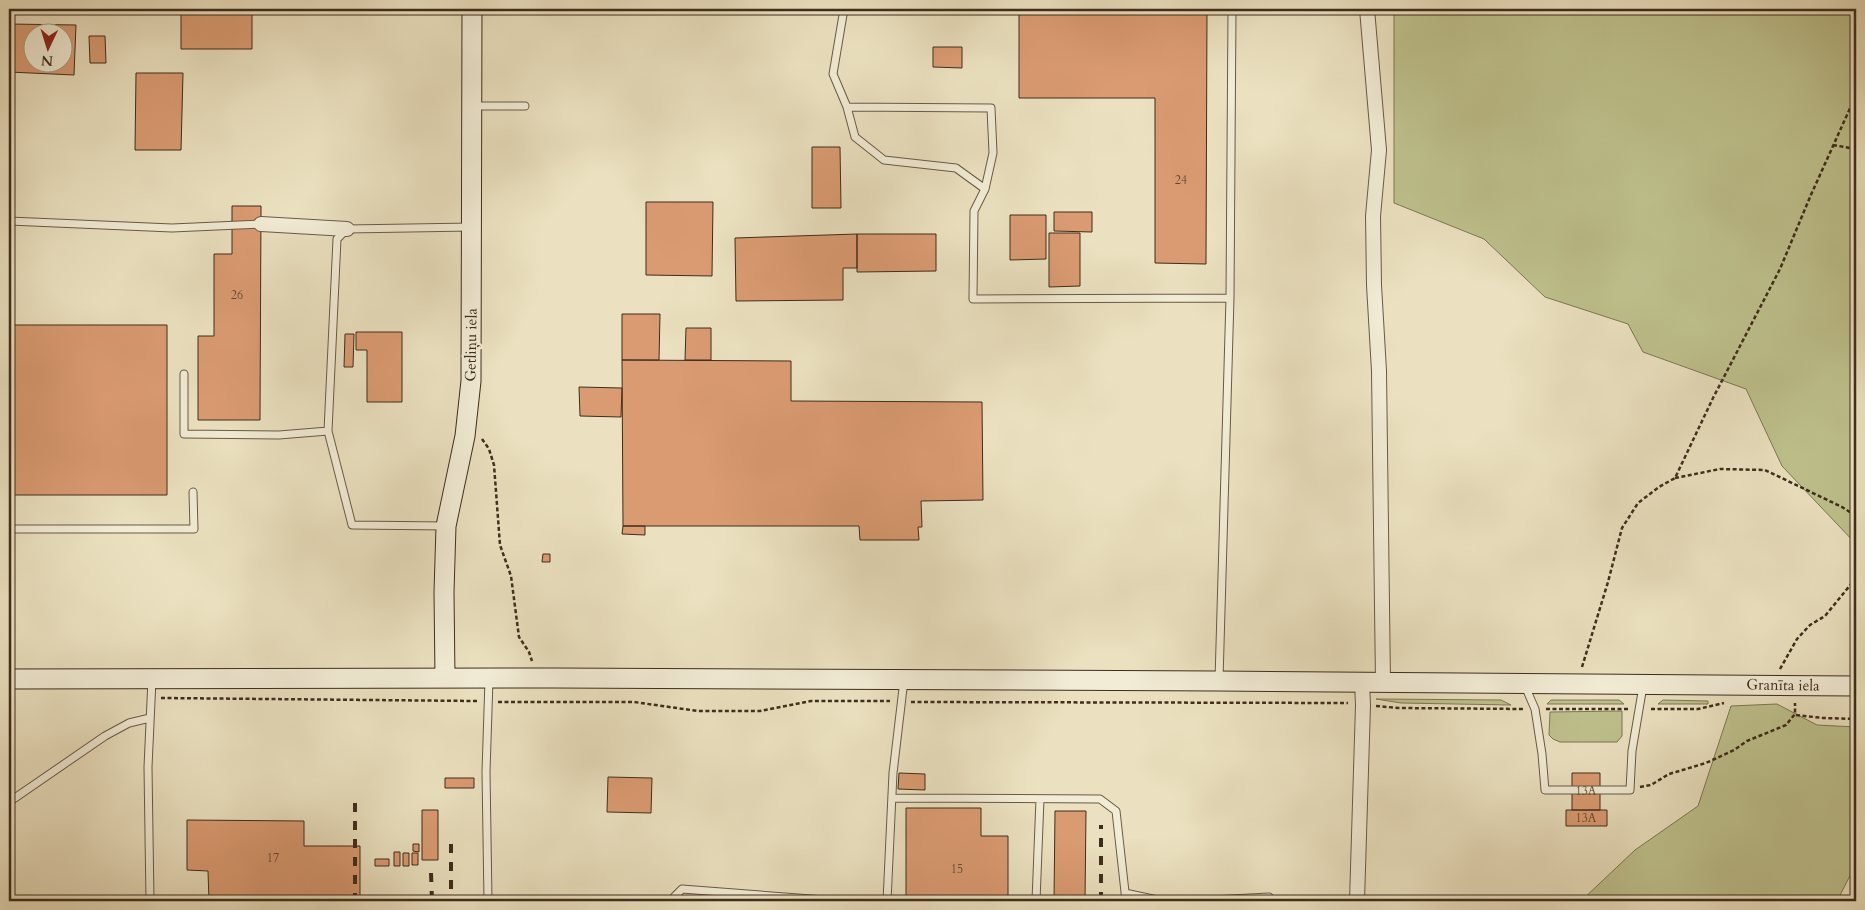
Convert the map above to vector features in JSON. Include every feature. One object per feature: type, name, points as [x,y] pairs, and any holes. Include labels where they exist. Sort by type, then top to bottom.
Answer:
[{"type":"main road","name":"Getliņu iela","points":[[445,678],[444,592],[446,526],[465,436],[471,381],[472,9]]},
{"type":"main road","name":"Granīta iela","points":[[9,679],[489,678],[1772,684],[1856,686]]},
{"type":"street","points":[[1367,9],[1379,150],[1373,216],[1374,286],[1379,371],[1383,682]]},
{"type":"street","points":[[261,224],[347,229]]},
{"type":"street","points":[[1357,901],[1363,705],[1362,682]]},
{"type":"lane","points":[[844,9],[832,74],[847,107],[855,137],[884,160],[956,168],[985,189]]},
{"type":"lane","points":[[1218,681],[1230,298],[1232,9]]},
{"type":"lane","points":[[472,106],[525,106]]},
{"type":"lane","points":[[847,107],[991,108],[993,153],[985,189],[974,211],[973,299],[1230,298]]},
{"type":"lane","points":[[9,221],[172,228],[261,224]]},
{"type":"lane","points":[[446,526],[352,525],[328,431],[337,238],[347,229],[472,227]]},
{"type":"lane","points":[[184,374],[184,434],[279,435],[328,431]]},
{"type":"lane","points":[[9,529],[194,529],[193,492]]},
{"type":"lane","points":[[488,901],[486,772],[489,678]]},
{"type":"lane","points":[[150,901],[148,767],[152,679]]},
{"type":"lane","points":[[887,901],[896,742],[904,680]]},
{"type":"lane","points":[[1524,683],[1535,709],[1545,790],[1630,790],[1632,751],[1644,684]]},
{"type":"lane","points":[[9,802],[105,736],[130,723],[150,718]]},
{"type":"lane","points":[[892,798],[1100,799],[1116,811],[1126,897],[1162,901]]},
{"type":"lane","points":[[1036,901],[1040,799]]},
{"type":"lane","points":[[670,901],[682,889],[838,901]]},
{"type":"lane","points":[[1192,901],[1269,898],[1273,901]]},
{"type":"path","points":[[1675,478],[1713,398],[1780,269],[1856,95]]},
{"type":"path","points":[[1833,144],[1856,149]]},
{"type":"path","points":[[480,435],[494,465],[500,545],[511,576],[519,637],[529,652],[533,664]]},
{"type":"path","points":[[1581,683],[1582,665],[1608,582],[1622,528],[1638,503],[1658,487],[1675,478],[1720,469],[1765,470],[1842,507],[1856,516]]},
{"type":"path","points":[[1772,684],[1797,639],[1810,625],[1825,616],[1856,578]]},
{"type":"path","points":[[152,699],[634,702],[698,711],[760,711],[811,701],[1298,704],[1333,702],[1399,708],[1698,709]]},
{"type":"path","points":[[1630,790],[1651,785],[1669,774],[1706,763],[1734,750],[1747,741],[1786,725],[1795,714],[1795,701]]},
{"type":"path","points":[[1795,714],[1823,718],[1856,719]]},
{"type":"green space","points":[[1394,9],[1856,9],[1856,544],[1782,466],[1746,389],[1643,352],[1628,324],[1545,297],[1484,239],[1394,203]]},
{"type":"green space","points":[[1376,699],[1501,700],[1511,705],[1401,703]]},
{"type":"green space","points":[[1551,700],[1619,700],[1624,704],[1547,704]]},
{"type":"green space","points":[[1663,700],[1708,701],[1708,704],[1658,704]]},
{"type":"green space","points":[[1777,704],[1817,725],[1856,727],[1856,864],[1837,901],[1581,901],[1635,850],[1698,806],[1731,706]]},
{"type":"green space","points":[[1622,711],[1622,736],[1617,742],[1560,742],[1549,735],[1550,712]]},
{"type":"building","points":[[181,9],[252,9],[252,49],[181,49]]},
{"type":"building","points":[[1019,9],[1207,9],[1206,264],[1155,263],[1155,98],[1019,98]]},
{"type":"building","points":[[9,24],[22,24],[22,72],[72,72],[72,25],[76,25],[74,75],[9,72]]},
{"type":"building","points":[[89,36],[105,36],[106,63],[90,63]]},
{"type":"building","points":[[933,47],[962,47],[962,68],[933,67]]},
{"type":"building","points":[[136,73],[183,73],[181,150],[135,150]]},
{"type":"building","points":[[812,147],[840,147],[841,208],[812,208]]},
{"type":"building","points":[[646,202],[713,202],[712,276],[646,275]]},
{"type":"building","points":[[232,206],[261,206],[260,420],[198,420],[198,336],[214,336],[214,254],[232,254]]},
{"type":"building","points":[[1054,212],[1092,212],[1092,232],[1054,231]]},
{"type":"building","points":[[1010,215],[1046,215],[1046,259],[1010,260]]},
{"type":"building","points":[[1049,233],[1080,233],[1080,286],[1049,287]]},
{"type":"building","points":[[857,234],[936,234],[936,271],[857,272]]},
{"type":"building","points":[[857,234],[857,268],[843,268],[843,300],[736,301],[735,238]]},
{"type":"building","points":[[622,314],[660,314],[659,360],[622,360]]},
{"type":"building","points":[[9,325],[167,325],[167,495],[9,495]]},
{"type":"building","points":[[686,328],[711,328],[711,360],[685,360]]},
{"type":"building","points":[[356,332],[402,332],[402,402],[367,402],[367,350],[356,350]]},
{"type":"building","points":[[345,334],[354,334],[353,367],[344,367]]},
{"type":"building","points":[[622,360],[791,361],[791,401],[982,402],[983,500],[921,501],[922,527],[918,527],[919,540],[860,540],[859,526],[623,526]]},
{"type":"building","points":[[579,387],[622,388],[621,417],[580,416]]},
{"type":"building","points":[[623,526],[645,526],[645,535],[622,534]]},
{"type":"building","points":[[543,554],[550,554],[550,562],[542,562]]},
{"type":"building","points":[[899,773],[925,774],[925,790],[898,789]]},
{"type":"building","points":[[1572,773],[1600,773],[1600,810],[1572,810]]},
{"type":"building","points":[[608,777],[652,778],[651,813],[607,812]]},
{"type":"building","points":[[445,778],[474,778],[474,788],[445,788]]},
{"type":"building","points":[[906,808],[981,808],[981,836],[1008,836],[1008,901],[906,901]]},
{"type":"building","points":[[422,810],[438,810],[438,860],[422,860]]},
{"type":"building","points":[[1566,810],[1607,810],[1607,826],[1566,826]]},
{"type":"building","points":[[1055,811],[1086,811],[1085,901],[1054,901]]},
{"type":"building","points":[[187,820],[304,821],[304,846],[360,846],[360,901],[209,901],[208,871],[187,870]]},
{"type":"building","points":[[413,844],[419,844],[419,852],[413,851]]},
{"type":"building","points":[[394,852],[400,852],[400,866],[394,866]]},
{"type":"building","points":[[403,853],[409,853],[409,866],[403,866]]},
{"type":"building","points":[[412,853],[418,853],[418,865],[412,865]]},
{"type":"building","points":[[375,859],[389,859],[389,866],[375,866]]},
{"type":"railway","points":[[355,803],[355,901]]},
{"type":"railway","points":[[1101,825],[1101,901]]},
{"type":"railway","points":[[451,844],[451,901]]},
{"type":"railway","points":[[431,873],[432,901]]}]
